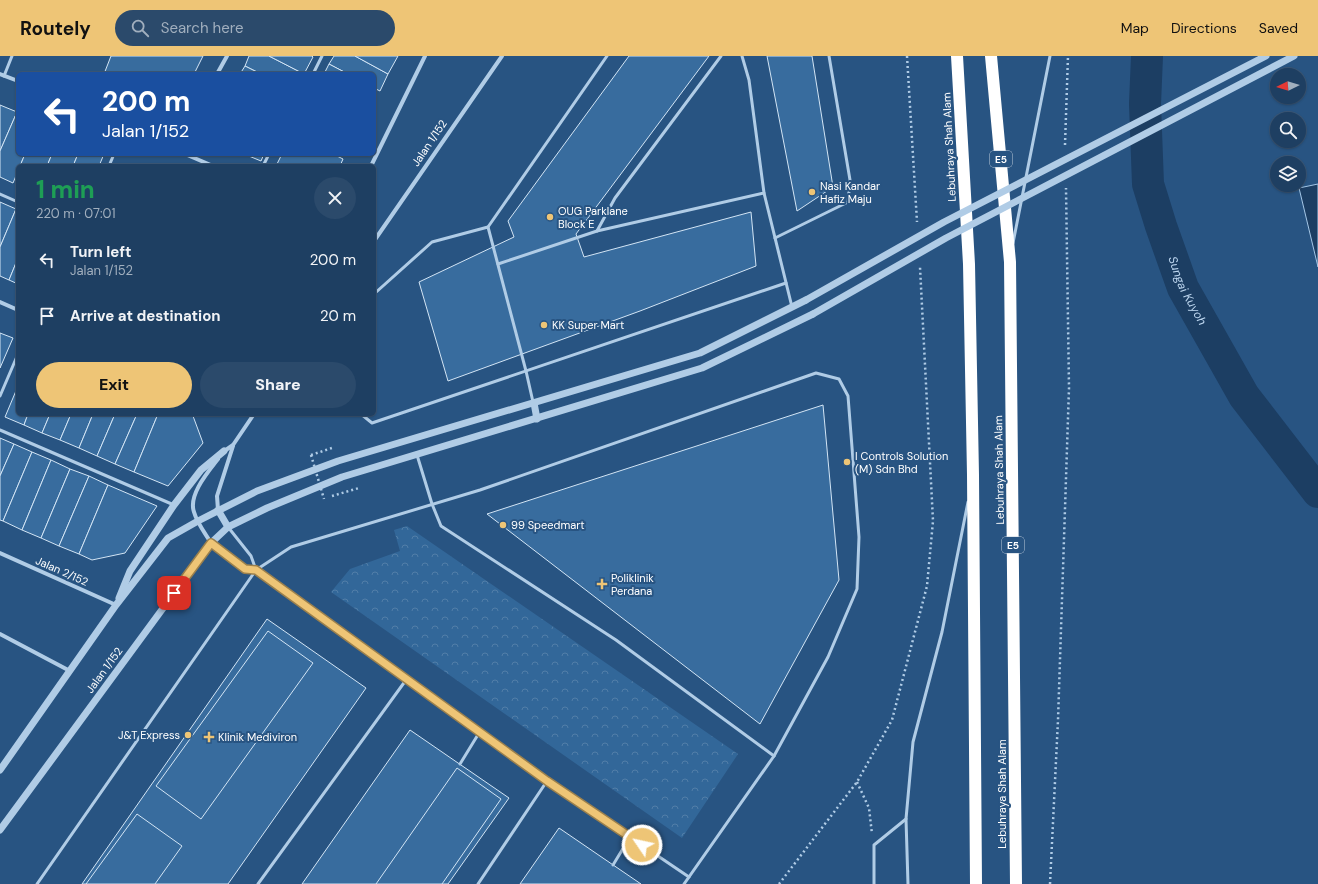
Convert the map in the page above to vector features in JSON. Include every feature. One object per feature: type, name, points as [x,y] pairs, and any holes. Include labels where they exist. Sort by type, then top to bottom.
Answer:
[{"type":"highway","name":"Lebuhraya Shah Alam","points":[[957,56],[969,264],[973,475],[976,884]]},
{"type":"highway","name":"Lebuhraya Shah Alam","points":[[992,56],[1010,262],[1016,884]]},
{"type":"street","points":[[218,72],[227,56]]},
{"type":"street","points":[[376,156],[426,56]]},
{"type":"street","name":"Jalan 1/152","points":[[376,236],[502,56]]},
{"type":"street","points":[[1,767],[116,605],[168,538],[198,521],[257,492],[338,461],[700,353],[806,300],[944,222],[1266,56]]},
{"type":"street","points":[[253,416],[233,445],[217,496],[218,510],[228,526],[342,477],[702,368],[813,314],[946,238],[1294,56]]},
{"type":"street","points":[[2,75],[16,81]]},
{"type":"street","points":[[190,156],[208,164]]},
{"type":"street","points":[[0,302],[16,309]]},
{"type":"street","points":[[534,403],[537,419]]},
{"type":"street","points":[[116,605],[130,571],[174,505],[201,470],[233,445]]},
{"type":"street","points":[[211,543],[193,510],[194,500],[199,485],[224,451]]},
{"type":"street","name":"Jalan 1/152","points":[[0,830],[211,543],[228,526]]},
{"type":"street","name":"Jalan 2/152","points":[[0,553],[116,605]]},
{"type":"street","points":[[0,634],[70,670]]},
{"type":"lane","points":[[2,75],[12,56]]},
{"type":"lane","points":[[314,72],[322,56]]},
{"type":"lane","points":[[376,292],[432,242],[488,227],[607,56]]},
{"type":"lane","points":[[597,230],[615,198],[721,56]]},
{"type":"lane","points":[[742,56],[749,80],[764,193],[792,307]]},
{"type":"lane","points":[[775,238],[848,202],[850,180],[829,56]]},
{"type":"lane","points":[[1010,262],[1050,56]]},
{"type":"lane","points":[[498,264],[597,230],[764,193]]},
{"type":"lane","points":[[0,194],[16,201]]},
{"type":"lane","points":[[488,227],[534,403]]},
{"type":"lane","points":[[363,416],[372,423],[786,283]]},
{"type":"lane","points":[[0,396],[16,359]]},
{"type":"lane","points":[[37,884],[256,570],[291,547],[480,490],[816,372],[839,379],[848,396],[859,537],[857,589],[828,657],[774,756],[684,884]]},
{"type":"lane","points":[[0,430],[174,505]]},
{"type":"lane","points":[[417,455],[432,504],[441,526],[616,640],[774,756]]},
{"type":"lane","points":[[908,884],[906,818],[913,742],[942,632],[973,475]]},
{"type":"lane","points":[[228,526],[251,556],[256,570]]},
{"type":"lane","points":[[211,543],[245,569],[256,570],[547,781],[689,877]]},
{"type":"lane","points":[[258,884],[406,680]]},
{"type":"lane","points":[[460,764],[479,732]]},
{"type":"lane","points":[[478,884],[547,781]]},
{"type":"lane","points":[[874,884],[874,845],[906,818]]},
{"type":"lane","points":[[613,865],[630,837]]},
{"type":"path","points":[[906,56],[918,229]]},
{"type":"path","points":[[1065,151],[1068,56]]},
{"type":"path","points":[[1050,884],[1058,720],[1069,388],[1066,182]]},
{"type":"path","points":[[779,884],[857,782],[892,720],[927,586],[934,520],[919,261]]},
{"type":"path","points":[[339,446],[311,455],[324,499],[359,488]]},
{"type":"path","points":[[857,782],[869,808],[874,845]]},
{"type":"green space","points":[[407,526],[738,754],[682,838],[331,592],[350,569],[400,551],[394,530]]},
{"type":"shaded area","points":[[1318,184],[1318,267],[1300,192],[1306,192],[1306,187]]},
{"type":"building","points":[[111,56],[203,56],[195,72],[105,72]]},
{"type":"building","points":[[249,56],[269,56],[300,72],[257,72],[245,66]]},
{"type":"building","points":[[269,56],[312,56],[313,57],[305,72],[300,72]]},
{"type":"building","points":[[334,56],[355,56],[388,74],[380,91],[376,89],[376,72],[344,72],[329,64]]},
{"type":"building","points":[[355,56],[398,56],[388,74]]},
{"type":"building","name":"OUG Parklane Block E","points":[[629,56],[709,56],[576,234],[584,257],[751,212],[756,266],[640,311],[448,381],[419,282],[514,237],[508,221]]},
{"type":"building","points":[[767,56],[812,56],[833,187],[797,211]]},
{"type":"building","points":[[329,64],[344,72],[325,72]]},
{"type":"building","points":[[245,66],[257,72],[241,72]]},
{"type":"building","points":[[0,105],[16,112],[16,114],[0,151]]},
{"type":"building","points":[[16,114],[16,156],[24,156],[21,164],[16,164],[16,176],[13,183],[0,177],[0,151]]},
{"type":"building","points":[[24,156],[51,156],[48,164],[21,164]]},
{"type":"building","points":[[51,156],[77,156],[74,164],[48,164]]},
{"type":"building","points":[[77,156],[103,156],[100,164],[74,164]]},
{"type":"building","points":[[249,156],[263,156],[261,161]]},
{"type":"building","points":[[281,156],[337,156],[343,159],[341,164],[277,164]]},
{"type":"building","points":[[0,202],[16,209],[0,247]]},
{"type":"building","points":[[16,209],[16,263],[9,280],[0,276],[0,247]]},
{"type":"building","points":[[16,263],[16,283],[9,280]]},
{"type":"building","points":[[0,333],[13,338],[0,368]]},
{"type":"building","points":[[16,391],[16,416],[27,416],[24,425],[5,417]]},
{"type":"building","points":[[823,405],[839,580],[760,724],[487,514]]},
{"type":"building","points":[[27,416],[49,416],[42,433],[24,425]]},
{"type":"building","points":[[49,416],[70,416],[60,440],[42,433]]},
{"type":"building","points":[[70,416],[92,416],[79,448],[60,440]]},
{"type":"building","points":[[92,416],[114,416],[97,456],[79,448]]},
{"type":"building","points":[[114,416],[136,416],[115,464],[97,456]]},
{"type":"building","points":[[136,416],[157,416],[134,472],[115,464]]},
{"type":"building","points":[[157,416],[193,416],[203,443],[168,486],[134,472]]},
{"type":"building","points":[[0,438],[14,444],[0,476]]},
{"type":"building","points":[[14,444],[32,452],[3,521],[0,520],[0,476]]},
{"type":"building","points":[[32,452],[51,460],[22,530],[3,521]]},
{"type":"building","points":[[51,460],[70,469],[41,538],[22,530]]},
{"type":"building","points":[[70,469],[89,476],[59,546],[41,538]]},
{"type":"building","points":[[89,476],[108,485],[79,554],[59,546]]},
{"type":"building","points":[[108,485],[157,506],[125,553],[92,560],[79,554]]},
{"type":"building","points":[[267,619],[366,688],[228,884],[82,884]]},
{"type":"building","points":[[268,631],[313,663],[201,819],[156,786]]},
{"type":"building","points":[[410,730],[509,798],[448,884],[302,884]]},
{"type":"building","points":[[457,768],[501,799],[442,884],[376,884]]},
{"type":"building","points":[[137,814],[182,846],[155,884],[86,884]]},
{"type":"building","points":[[559,828],[641,884],[520,884]]},
{"type":"waterway","name":"Sungai Kuyoh","points":[[1147,56],[1145,104],[1148,184],[1183,288],[1244,396],[1318,492]]},
{"type":"place","name":"Nasi Kandar Hafiz Maju","points":[[812,192]]},
{"type":"place","name":"OUG Parklane Block E","points":[[550,217]]},
{"type":"place","name":"KK Super Mart","points":[[544,325]]},
{"type":"place","name":"I Controls Solution (M) Sdn Bhd","points":[[847,462]]},
{"type":"place","name":"99 Speedmart","points":[[503,525]]},
{"type":"place","name":"Poliklinik Perdana","points":[[602,584]]},
{"type":"place","name":"J&T Express","points":[[188,735]]},
{"type":"place","name":"Klinik Mediviron","points":[[209,737]]},
{"type":"route","points":[[174,593],[211,543],[245,569],[256,570],[394,672],[547,781],[642,845]]}]
